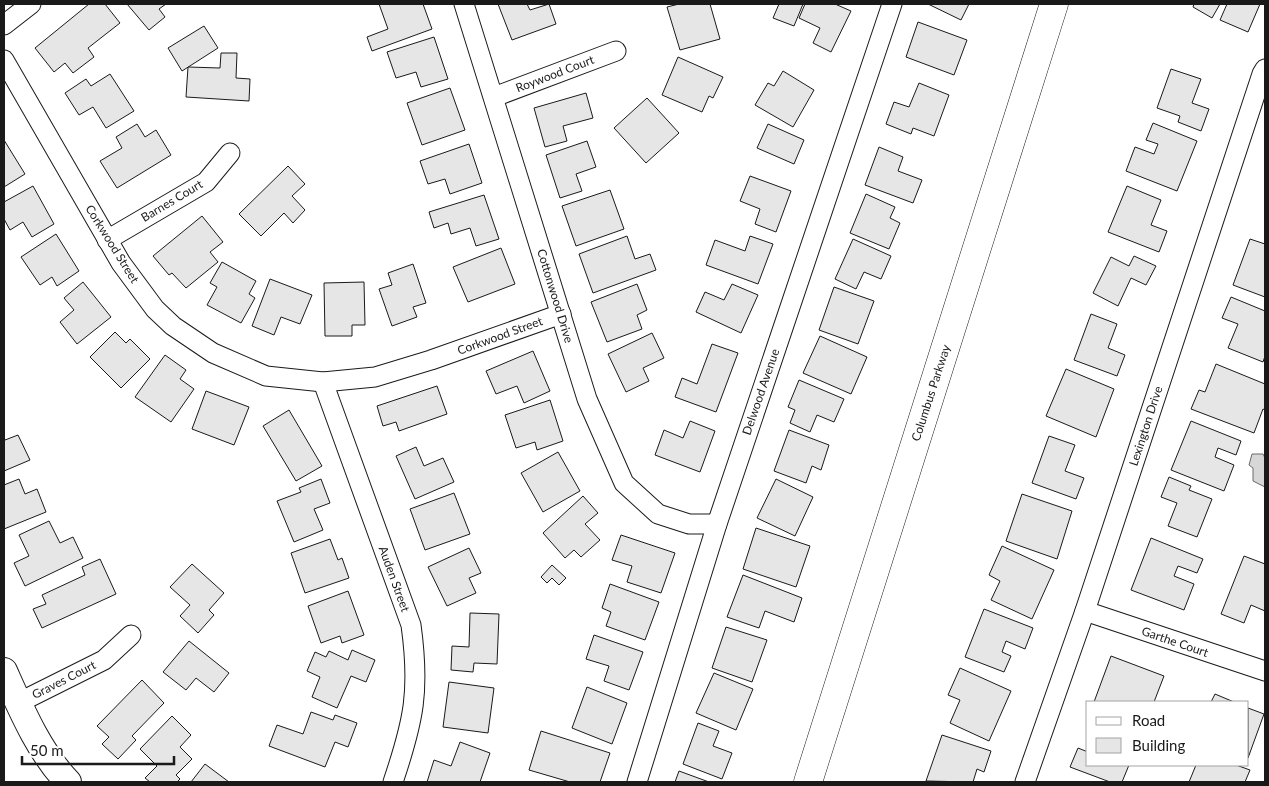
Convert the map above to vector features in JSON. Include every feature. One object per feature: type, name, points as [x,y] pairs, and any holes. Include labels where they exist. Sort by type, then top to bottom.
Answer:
[{"type":"main road","name":"Columbus Parkway","points":[[808,782],[1054,4]]},
{"type":"main road","points":[[4,671],[18,703],[42,748],[68,782]]},
{"type":"street","points":[[4,25],[31,4]]},
{"type":"street","name":"Cottonwood Drive","points":[[464,4],[587,399],[624,483],[658,514],[689,524],[717,524]]},
{"type":"street","name":"Delwood Avenue","points":[[637,782],[717,524],[892,4]]},
{"type":"street","name":"Roywood Court","points":[[494,97],[616,51]]},
{"type":"street","name":"Corkwood Street","points":[[4,60],[107,240],[155,309],[173,326],[213,353],[266,376],[323,382],[375,377],[431,360],[561,314]]},
{"type":"street","name":"Lexington Drive","points":[[1025,782],[1085,611],[1258,83],[1265,69]]},
{"type":"street","name":"Barnes Court","points":[[107,240],[206,182],[230,153]]},
{"type":"street","name":"Auden Street","points":[[323,382],[411,625],[416,666],[416,698],[408,738],[393,782]]},
{"type":"street","name":"Garthe Court","points":[[1085,611],[1265,671]]},
{"type":"street","name":"Graves Court","points":[[18,703],[104,660],[131,635]]},
{"type":"shaded area","points":[[1252,454],[1263,454],[1265,458],[1265,487],[1253,481],[1253,468],[1249,465]]},
{"type":"building","points":[[89,4],[105,4],[120,23],[88,48],[94,57],[73,73],[65,63],[54,72],[35,48]]},
{"type":"building","points":[[127,4],[166,4],[159,9],[165,17],[149,30]]},
{"type":"building","points":[[379,4],[423,4],[432,29],[372,51],[367,37],[388,29]]},
{"type":"building","points":[[498,4],[527,4],[530,10],[549,4],[556,24],[512,40]]},
{"type":"building","points":[[679,4],[710,4],[720,39],[680,50],[667,7]]},
{"type":"building","points":[[779,4],[803,4],[794,26],[773,18]]},
{"type":"building","points":[[805,4],[835,4],[851,11],[831,52],[813,43],[820,28],[799,18]]},
{"type":"building","points":[[928,4],[969,4],[961,20]]},
{"type":"building","points":[[1194,4],[1220,4],[1212,18],[1193,7]]},
{"type":"building","points":[[1227,4],[1260,4],[1248,32],[1220,20]]},
{"type":"building","points":[[918,22],[967,40],[954,75],[906,57]]},
{"type":"building","points":[[204,26],[218,48],[182,71],[168,48]]},
{"type":"building","points":[[434,37],[448,79],[421,87],[416,72],[396,78],[387,52]]},
{"type":"building","points":[[221,53],[237,53],[236,78],[250,79],[249,101],[186,97],[188,67],[220,68]]},
{"type":"building","points":[[678,57],[723,77],[713,98],[709,96],[702,112],[662,95]]},
{"type":"building","points":[[1171,69],[1201,79],[1192,103],[1209,109],[1201,131],[1178,122],[1180,116],[1157,108]]},
{"type":"building","points":[[783,71],[814,90],[793,127],[755,105],[768,83],[774,86]]},
{"type":"building","points":[[110,74],[134,111],[106,128],[93,107],[79,115],[65,93],[86,79],[91,86]]},
{"type":"building","points":[[919,83],[949,95],[934,136],[913,128],[911,134],[886,124],[894,102],[909,107]]},
{"type":"building","points":[[450,88],[465,130],[422,145],[407,103]]},
{"type":"building","points":[[586,93],[593,118],[563,126],[567,141],[545,147],[534,108]]},
{"type":"building","points":[[647,98],[679,133],[646,163],[614,128]]},
{"type":"building","points":[[1153,123],[1197,141],[1177,191],[1126,171],[1135,147],[1154,154],[1158,144],[1146,140]]},
{"type":"building","points":[[137,124],[145,137],[156,130],[171,155],[117,188],[100,161],[122,148],[116,137]]},
{"type":"building","points":[[768,124],[804,140],[794,164],[757,148]]},
{"type":"building","points":[[4,140],[25,174],[4,187]]},
{"type":"building","points":[[587,141],[596,167],[576,174],[582,191],[560,198],[546,155]]},
{"type":"building","points":[[469,144],[482,183],[450,194],[445,179],[428,184],[420,161]]},
{"type":"building","points":[[879,147],[903,157],[898,171],[922,180],[913,203],[865,185]]},
{"type":"building","points":[[288,166],[305,184],[292,196],[305,210],[293,223],[284,213],[261,236],[239,214]]},
{"type":"building","points":[[750,176],[791,191],[776,232],[755,224],[760,209],[740,201]]},
{"type":"building","points":[[33,186],[54,224],[32,237],[23,222],[10,230],[4,219],[4,202]]},
{"type":"building","points":[[1127,186],[1161,200],[1151,225],[1167,231],[1159,252],[1108,232]]},
{"type":"building","points":[[610,190],[624,229],[576,246],[562,206]]},
{"type":"building","points":[[866,194],[895,207],[890,218],[900,223],[889,249],[850,233]]},
{"type":"building","points":[[484,195],[499,239],[476,246],[470,228],[451,234],[448,223],[434,228],[429,212]]},
{"type":"building","points":[[202,216],[223,242],[210,252],[218,262],[186,288],[172,273],[169,275],[153,256]]},
{"type":"building","points":[[56,234],[79,271],[57,286],[52,277],[40,285],[21,257]]},
{"type":"building","points":[[627,236],[635,259],[650,254],[656,270],[593,293],[579,254]]},
{"type":"building","points":[[750,236],[773,244],[758,284],[706,265],[715,240],[745,251]]},
{"type":"building","points":[[853,239],[891,256],[881,279],[864,272],[856,289],[835,279]]},
{"type":"building","points":[[1250,239],[1265,244],[1265,297],[1233,285]]},
{"type":"building","points":[[501,248],[515,284],[468,302],[453,267]]},
{"type":"building","points":[[1134,256],[1156,266],[1146,285],[1131,278],[1118,306],[1093,293],[1111,257],[1129,266]]},
{"type":"building","points":[[222,262],[256,281],[249,294],[255,298],[241,323],[207,305],[217,287],[210,283]]},
{"type":"building","points":[[413,264],[426,303],[413,307],[417,317],[392,326],[379,289],[392,285],[388,273]]},
{"type":"building","points":[[270,279],[312,295],[300,324],[281,317],[274,335],[252,326]]},
{"type":"building","points":[[83,282],[111,317],[77,344],[60,322],[74,310],[64,298]]},
{"type":"building","points":[[364,282],[365,325],[352,325],[352,336],[325,336],[324,283]]},
{"type":"building","points":[[637,284],[647,310],[637,315],[642,329],[607,342],[591,302]]},
{"type":"building","points":[[732,284],[758,295],[741,333],[696,312],[705,292],[724,300]]},
{"type":"building","points":[[834,287],[874,301],[858,344],[819,330]]},
{"type":"building","points":[[1231,297],[1265,311],[1265,356],[1263,362],[1228,348],[1238,324],[1222,318]]},
{"type":"building","points":[[1091,314],[1117,324],[1108,348],[1125,355],[1117,376],[1074,360]]},
{"type":"building","points":[[115,332],[126,343],[130,339],[150,359],[121,388],[90,357]]},
{"type":"building","points":[[652,333],[664,358],[643,368],[649,381],[626,392],[608,354]]},
{"type":"building","points":[[820,336],[867,357],[851,394],[803,373]]},
{"type":"building","points":[[712,344],[738,353],[716,412],[675,397],[682,378],[697,384]]},
{"type":"building","points":[[533,351],[550,391],[524,403],[517,386],[496,394],[486,371]]},
{"type":"building","points":[[165,355],[186,370],[180,379],[194,389],[171,422],[135,397]]},
{"type":"building","points":[[1216,364],[1265,384],[1265,410],[1263,409],[1254,433],[1191,409],[1199,390],[1205,392]]},
{"type":"building","points":[[1066,369],[1114,389],[1096,437],[1046,416]]},
{"type":"building","points":[[799,380],[844,399],[834,422],[817,415],[810,432],[790,423],[795,410],[788,407]]},
{"type":"building","points":[[437,386],[447,414],[399,431],[396,422],[383,426],[377,406]]},
{"type":"building","points":[[206,391],[249,407],[234,445],[192,429]]},
{"type":"building","points":[[550,400],[563,441],[537,450],[535,442],[516,448],[505,415]]},
{"type":"building","points":[[289,410],[322,466],[296,481],[263,426]]},
{"type":"building","points":[[690,421],[715,431],[700,472],[655,455],[664,430],[683,438]]},
{"type":"building","points":[[1191,421],[1241,441],[1236,455],[1218,448],[1215,457],[1234,465],[1224,491],[1171,470]]},
{"type":"building","points":[[789,430],[829,445],[821,470],[812,466],[806,483],[774,471]]},
{"type":"building","points":[[18,435],[30,460],[4,471],[4,437],[5,440]]},
{"type":"building","points":[[1049,436],[1075,445],[1065,471],[1084,478],[1076,499],[1032,483]]},
{"type":"building","points":[[416,447],[424,466],[443,458],[454,482],[415,499],[396,456]]},
{"type":"building","points":[[558,452],[580,491],[543,512],[521,473]]},
{"type":"building","points":[[1169,477],[1191,486],[1189,490],[1212,499],[1197,537],[1168,526],[1177,503],[1161,497]]},
{"type":"building","points":[[19,479],[25,494],[37,489],[46,512],[4,529],[4,485]]},
{"type":"building","points":[[321,479],[330,503],[314,509],[323,530],[294,542],[277,501],[301,492],[299,488]]},
{"type":"building","points":[[776,479],[813,497],[795,536],[757,518]]},
{"type":"building","points":[[454,493],[470,534],[425,550],[410,509]]},
{"type":"building","points":[[1022,494],[1072,511],[1057,559],[1006,541]]},
{"type":"building","points":[[583,496],[598,513],[585,524],[600,540],[581,557],[574,550],[565,558],[543,533]]},
{"type":"building","points":[[49,521],[60,543],[73,537],[83,558],[25,586],[14,563],[29,556],[19,535]]},
{"type":"building","points":[[756,528],[810,546],[796,587],[743,569]]},
{"type":"building","points":[[621,535],[675,553],[661,593],[627,582],[632,566],[612,560]]},
{"type":"building","points":[[1151,538],[1203,559],[1197,573],[1178,566],[1174,576],[1194,584],[1184,610],[1131,590]]},
{"type":"building","points":[[330,539],[338,560],[342,558],[349,578],[305,593],[291,553]]},
{"type":"building","points":[[1002,546],[1054,570],[1032,619],[991,600],[1000,581],[989,575]]},
{"type":"building","points":[[469,548],[481,573],[469,578],[476,593],[447,606],[428,567]]},
{"type":"building","points":[[1244,556],[1265,564],[1265,611],[1251,605],[1244,623],[1221,614]]},
{"type":"building","points":[[100,559],[116,594],[42,628],[33,609],[46,604],[42,595],[85,575],[82,567]]},
{"type":"building","points":[[192,564],[224,593],[209,610],[214,615],[198,633],[180,616],[190,605],[170,587]]},
{"type":"building","points":[[552,565],[566,578],[559,585],[552,578],[547,583],[541,577]]},
{"type":"building","points":[[743,575],[802,598],[794,622],[765,611],[759,628],[727,617]]},
{"type":"building","points":[[610,584],[659,602],[645,640],[606,626],[611,612],[602,608]]},
{"type":"building","points":[[348,591],[364,635],[342,643],[340,636],[321,643],[308,606]]},
{"type":"building","points":[[984,609],[1033,628],[1025,649],[1006,641],[1002,652],[1011,656],[1004,672],[965,657]]},
{"type":"building","points":[[470,613],[499,614],[497,664],[474,663],[473,672],[451,670],[452,646],[469,647]]},
{"type":"building","points":[[726,627],[767,640],[752,682],[712,668]]},
{"type":"building","points":[[594,635],[643,652],[629,690],[604,681],[609,666],[586,659]]},
{"type":"building","points":[[189,641],[229,673],[214,692],[196,678],[186,690],[163,672]]},
{"type":"building","points":[[352,650],[375,660],[366,682],[351,676],[337,708],[312,697],[320,677],[307,671],[315,652],[326,657],[329,651],[348,660]]},
{"type":"building","points":[[1111,656],[1164,676],[1154,701],[1094,701]]},
{"type":"building","points":[[960,668],[1011,691],[989,741],[950,723],[960,700],[948,695]]},
{"type":"building","points":[[714,673],[753,689],[736,730],[696,713]]},
{"type":"building","points":[[142,680],[164,703],[132,736],[136,740],[118,759],[102,744],[109,737],[97,726]]},
{"type":"building","points":[[449,682],[494,688],[488,733],[443,727]]},
{"type":"building","points":[[587,687],[627,703],[612,744],[572,728]]},
{"type":"building","points":[[1215,694],[1232,701],[1212,701]]},
{"type":"building","points":[[1249,708],[1264,714],[1249,755]]},
{"type":"building","points":[[311,712],[333,720],[335,715],[357,723],[348,747],[335,742],[325,767],[269,746],[277,725],[303,734]]},
{"type":"building","points":[[172,716],[191,735],[180,747],[192,759],[176,775],[180,779],[177,782],[150,782],[145,778],[157,766],[140,749]]},
{"type":"building","points":[[698,723],[719,731],[713,746],[732,753],[722,779],[683,764]]},
{"type":"building","points":[[541,731],[610,753],[600,782],[570,782],[529,770]]},
{"type":"building","points":[[942,735],[991,751],[984,772],[977,769],[973,782],[926,781]]},
{"type":"building","points":[[460,742],[490,753],[480,782],[427,782],[434,760],[451,766]]},
{"type":"building","points":[[1078,748],[1086,751],[1086,766],[1129,766],[1122,782],[1110,782],[1070,767]]},
{"type":"building","points":[[205,764],[229,782],[191,782]]},
{"type":"building","points":[[1196,766],[1239,766],[1250,770],[1245,782],[1189,782]]},
{"type":"building","points":[[679,771],[709,782],[675,782]]}]
